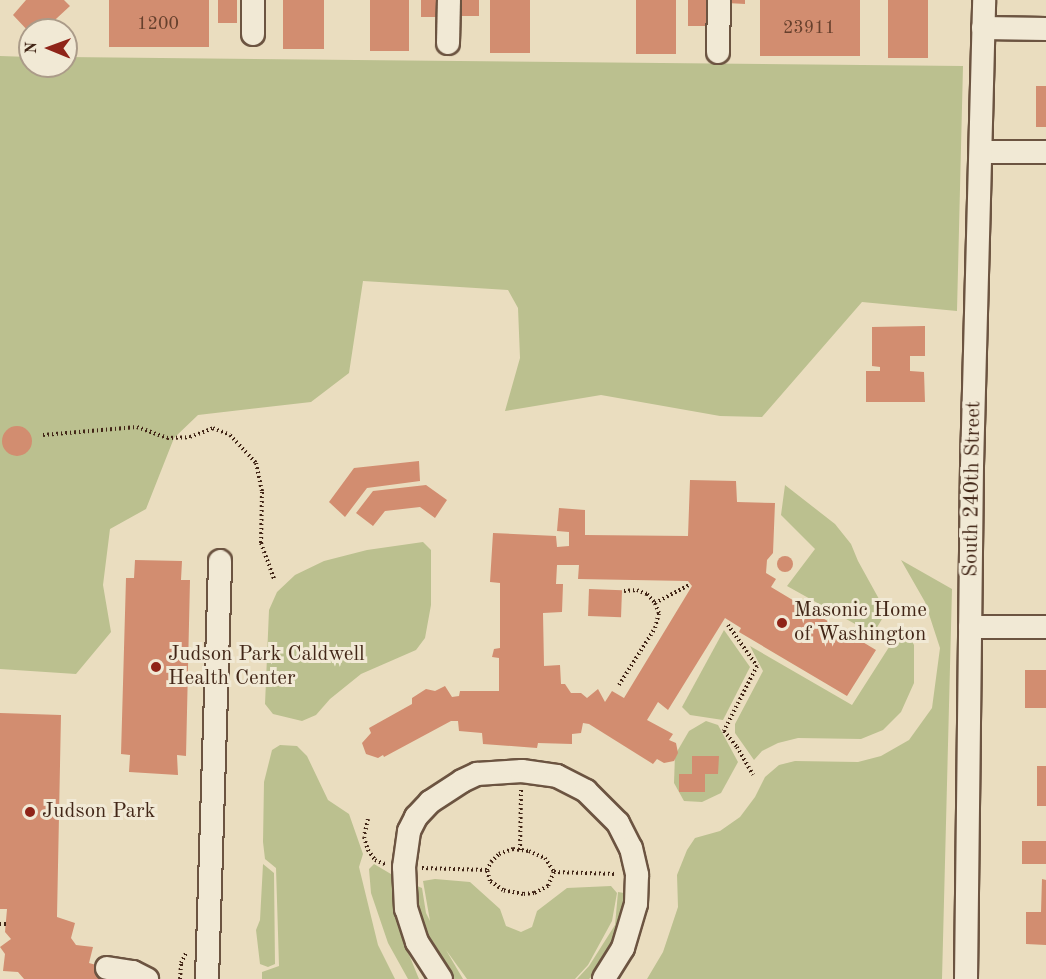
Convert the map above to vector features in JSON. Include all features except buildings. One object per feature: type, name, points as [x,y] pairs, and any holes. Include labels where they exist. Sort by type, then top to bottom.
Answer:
[{"type":"street","points":[[253,0],[253,34]]},
{"type":"street","points":[[448,43],[449,0]]},
{"type":"street","points":[[718,52],[720,0]]},
{"type":"street","name":"South 240th Street","points":[[966,979],[970,627],[984,0]]},
{"type":"street","points":[[983,28],[1046,29]]},
{"type":"street","points":[[981,152],[1046,153]]},
{"type":"street","points":[[207,979],[220,561]]},
{"type":"street","points":[[970,627],[1046,627]]},
{"type":"street","points":[[441,979],[421,950],[410,924],[404,867],[409,831],[429,802],[455,785],[477,774],[522,771],[557,776],[599,801],[626,835],[637,874],[636,904],[631,928],[617,961],[604,979]]},
{"type":"street","points":[[107,968],[133,972],[147,979]]},
{"type":"path","points":[[43,435],[137,427],[167,438],[190,437],[213,428],[230,435],[256,463],[262,492],[261,543],[274,579]]},
{"type":"path","points":[[655,603],[689,585]]},
{"type":"path","points":[[619,685],[655,628],[659,613],[655,603],[647,594],[637,590],[624,591]]},
{"type":"path","points":[[728,625],[757,666],[724,731],[737,747],[753,775]]},
{"type":"path","points":[[520,850],[522,771]]},
{"type":"path","points":[[368,819],[364,837],[368,850],[383,864],[487,870]]},
{"type":"path","points":[[506,850],[520,850],[538,854],[552,865],[554,872],[548,886],[534,893],[523,894],[499,888],[490,881],[487,870],[498,854],[506,850]]},
{"type":"path","points":[[554,872],[637,874]]},
{"type":"path","points":[[0,924],[6,924]]},
{"type":"path","points":[[180,979],[181,963],[186,952]]},
{"type":"green space","points":[[0,56],[18,57],[18,78],[78,78],[78,57],[963,66],[957,311],[862,302],[762,417],[720,416],[601,395],[505,411],[520,358],[518,308],[508,290],[363,281],[349,373],[311,402],[198,415],[174,438],[146,509],[110,529],[103,585],[111,632],[76,674],[0,669]]},
{"type":"green space","points":[[785,485],[835,524],[851,544],[879,599],[882,619],[873,634],[787,586],[815,549],[781,515]]},
{"type":"green space","points":[[423,542],[431,550],[431,605],[425,638],[416,650],[361,674],[330,699],[316,715],[302,721],[273,714],[265,704],[269,610],[277,592],[295,575],[324,561],[367,550]]},
{"type":"green space","points":[[901,560],[952,589],[942,979],[647,979],[663,952],[678,907],[677,875],[687,850],[695,838],[720,831],[740,817],[755,797],[765,777],[779,765],[795,761],[858,762],[881,756],[909,740],[932,708],[940,648],[925,602]]},
{"type":"green space","points":[[724,630],[750,667],[723,720],[690,715],[682,707]]},
{"type":"green space","points":[[907,632],[914,645],[914,683],[901,712],[883,730],[861,739],[798,738],[778,743],[762,751],[754,760],[735,733],[735,724],[763,671],[750,646],[852,705],[898,633]]},
{"type":"green space","points":[[706,721],[718,725],[738,762],[721,793],[702,802],[684,801],[674,783],[675,755],[689,731]]},
{"type":"green space","points":[[280,745],[297,746],[307,756],[328,800],[349,814],[363,854],[359,867],[378,945],[395,979],[262,979],[262,972],[279,966],[276,868],[265,859],[263,842],[264,782],[272,750]]},
{"type":"green space","points":[[263,864],[274,873],[275,964],[268,967],[260,964],[256,930],[260,920]]},
{"type":"green space","points":[[374,864],[396,877],[398,917],[403,940],[419,979],[408,979],[388,943],[371,893],[369,869]]},
{"type":"green space","points":[[435,879],[470,882],[500,909],[506,926],[521,932],[532,927],[537,911],[567,888],[611,886],[617,893],[612,921],[588,965],[575,979],[467,979],[446,950],[463,979],[454,979],[441,963],[425,932],[416,900],[417,886],[422,888],[426,913],[430,921],[423,881]]},
{"type":"green space","points":[[618,892],[624,893],[619,928],[594,974],[589,979],[577,979],[589,966],[615,925]]},
{"type":"place","name":"Masonic Home of Washington","points":[[782,623]]},
{"type":"place","name":"Judson Park Caldwell Health Center","points":[[156,667]]},
{"type":"place","name":"Judson Park","points":[[30,812]]}]
